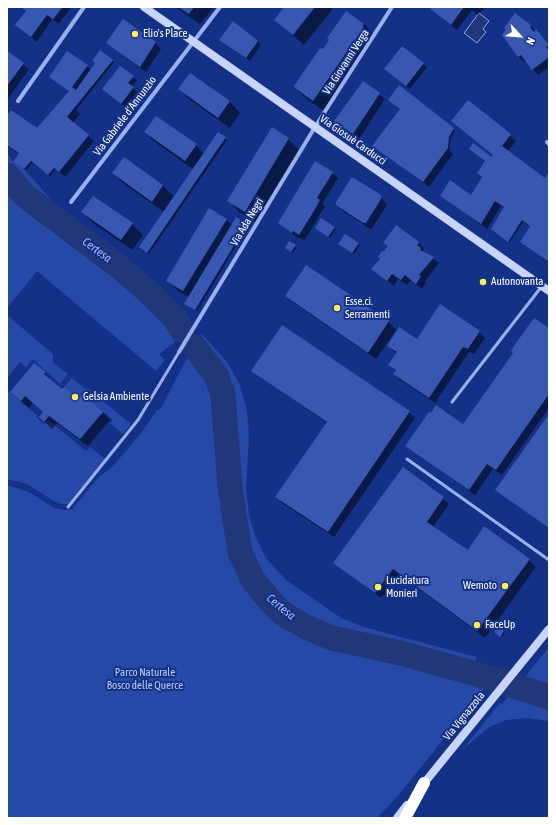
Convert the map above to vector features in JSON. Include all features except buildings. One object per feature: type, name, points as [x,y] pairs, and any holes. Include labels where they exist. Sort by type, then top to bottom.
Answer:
[{"type":"highway","points":[[405,818],[424,783]]},
{"type":"street","points":[[18,101],[84,7]]},
{"type":"street","name":"Via Giosuè Carducci","points":[[144,7],[546,289]]},
{"type":"street","name":"Via Gabriele d'Annunzio","points":[[71,202],[220,7]]},
{"type":"street","name":"Via Giovanni Verga","points":[[315,127],[392,7]]},
{"type":"street","name":"Via Ada Negri","points":[[179,352],[315,127]]},
{"type":"street","name":"Via Vignazzola","points":[[397,818],[549,629]]},
{"type":"lane","points":[[452,402],[546,289]]},
{"type":"lane","points":[[68,507],[138,420],[179,352]]},
{"type":"lane","points":[[406,460],[549,560]]},
{"type":"green space","points":[[7,153],[13,162],[24,169],[55,204],[72,217],[18,182],[7,163]]},
{"type":"green space","points":[[7,192],[20,206],[52,227],[140,294],[160,313],[178,337],[173,344],[159,354],[165,360],[156,371],[37,271],[7,308]]},
{"type":"green space","points":[[7,315],[53,354],[53,362],[68,374],[60,384],[33,359],[26,367],[20,362],[7,378]]},
{"type":"green space","points":[[202,334],[227,362],[240,385],[247,411],[249,436],[246,490],[249,515],[255,536],[266,558],[286,580],[341,618],[367,628],[477,657],[473,664],[324,624],[301,612],[274,592],[257,571],[245,543],[227,386],[219,365],[198,340]]},
{"type":"green space","name":"Parco Naturale Bosco delle Querce","points":[[189,354],[205,373],[213,396],[219,424],[232,549],[241,577],[257,599],[282,621],[327,643],[488,684],[397,797],[377,818],[7,818],[7,485],[29,492],[54,508],[65,510],[72,509],[99,477],[113,466],[141,433],[158,409],[160,410]]},
{"type":"green space","points":[[72,378],[131,424],[123,434],[110,423],[113,420],[83,395],[79,399],[64,387]]},
{"type":"green space","points":[[7,390],[37,415],[36,417],[44,424],[48,420],[86,451],[90,447],[105,459],[68,504],[62,504],[52,500],[27,484],[7,479]]},
{"type":"green space","points":[[549,647],[549,688],[523,679],[528,673]]},
{"type":"green space","points":[[512,692],[549,705],[549,721],[527,718],[506,720],[489,727],[462,750],[500,703],[502,704]]},
{"type":"shaded area","points":[[479,13],[489,21],[483,29],[486,32],[477,43],[464,33]]},
{"type":"waterway","name":"Certesa","points":[[7,175],[24,195],[120,267],[174,317],[182,330]]},
{"type":"waterway","name":"Certesa","points":[[194,346],[217,377],[223,395],[230,486],[240,552],[253,580],[282,613],[306,627],[332,638],[401,653],[480,675],[549,697]]},
{"type":"place","name":"Elio's Place","points":[[135,34]]},
{"type":"place","name":"Autonovanta","points":[[483,282]]},
{"type":"place","name":"Esse.ci. Serramenti","points":[[337,308]]},
{"type":"place","name":"Gelsia Ambiente","points":[[75,397]]},
{"type":"place","name":"Wemoto","points":[[505,586]]},
{"type":"place","name":"Lucidatura Monieri","points":[[378,587]]},
{"type":"place","name":"FaceUp","points":[[477,625]]}]
